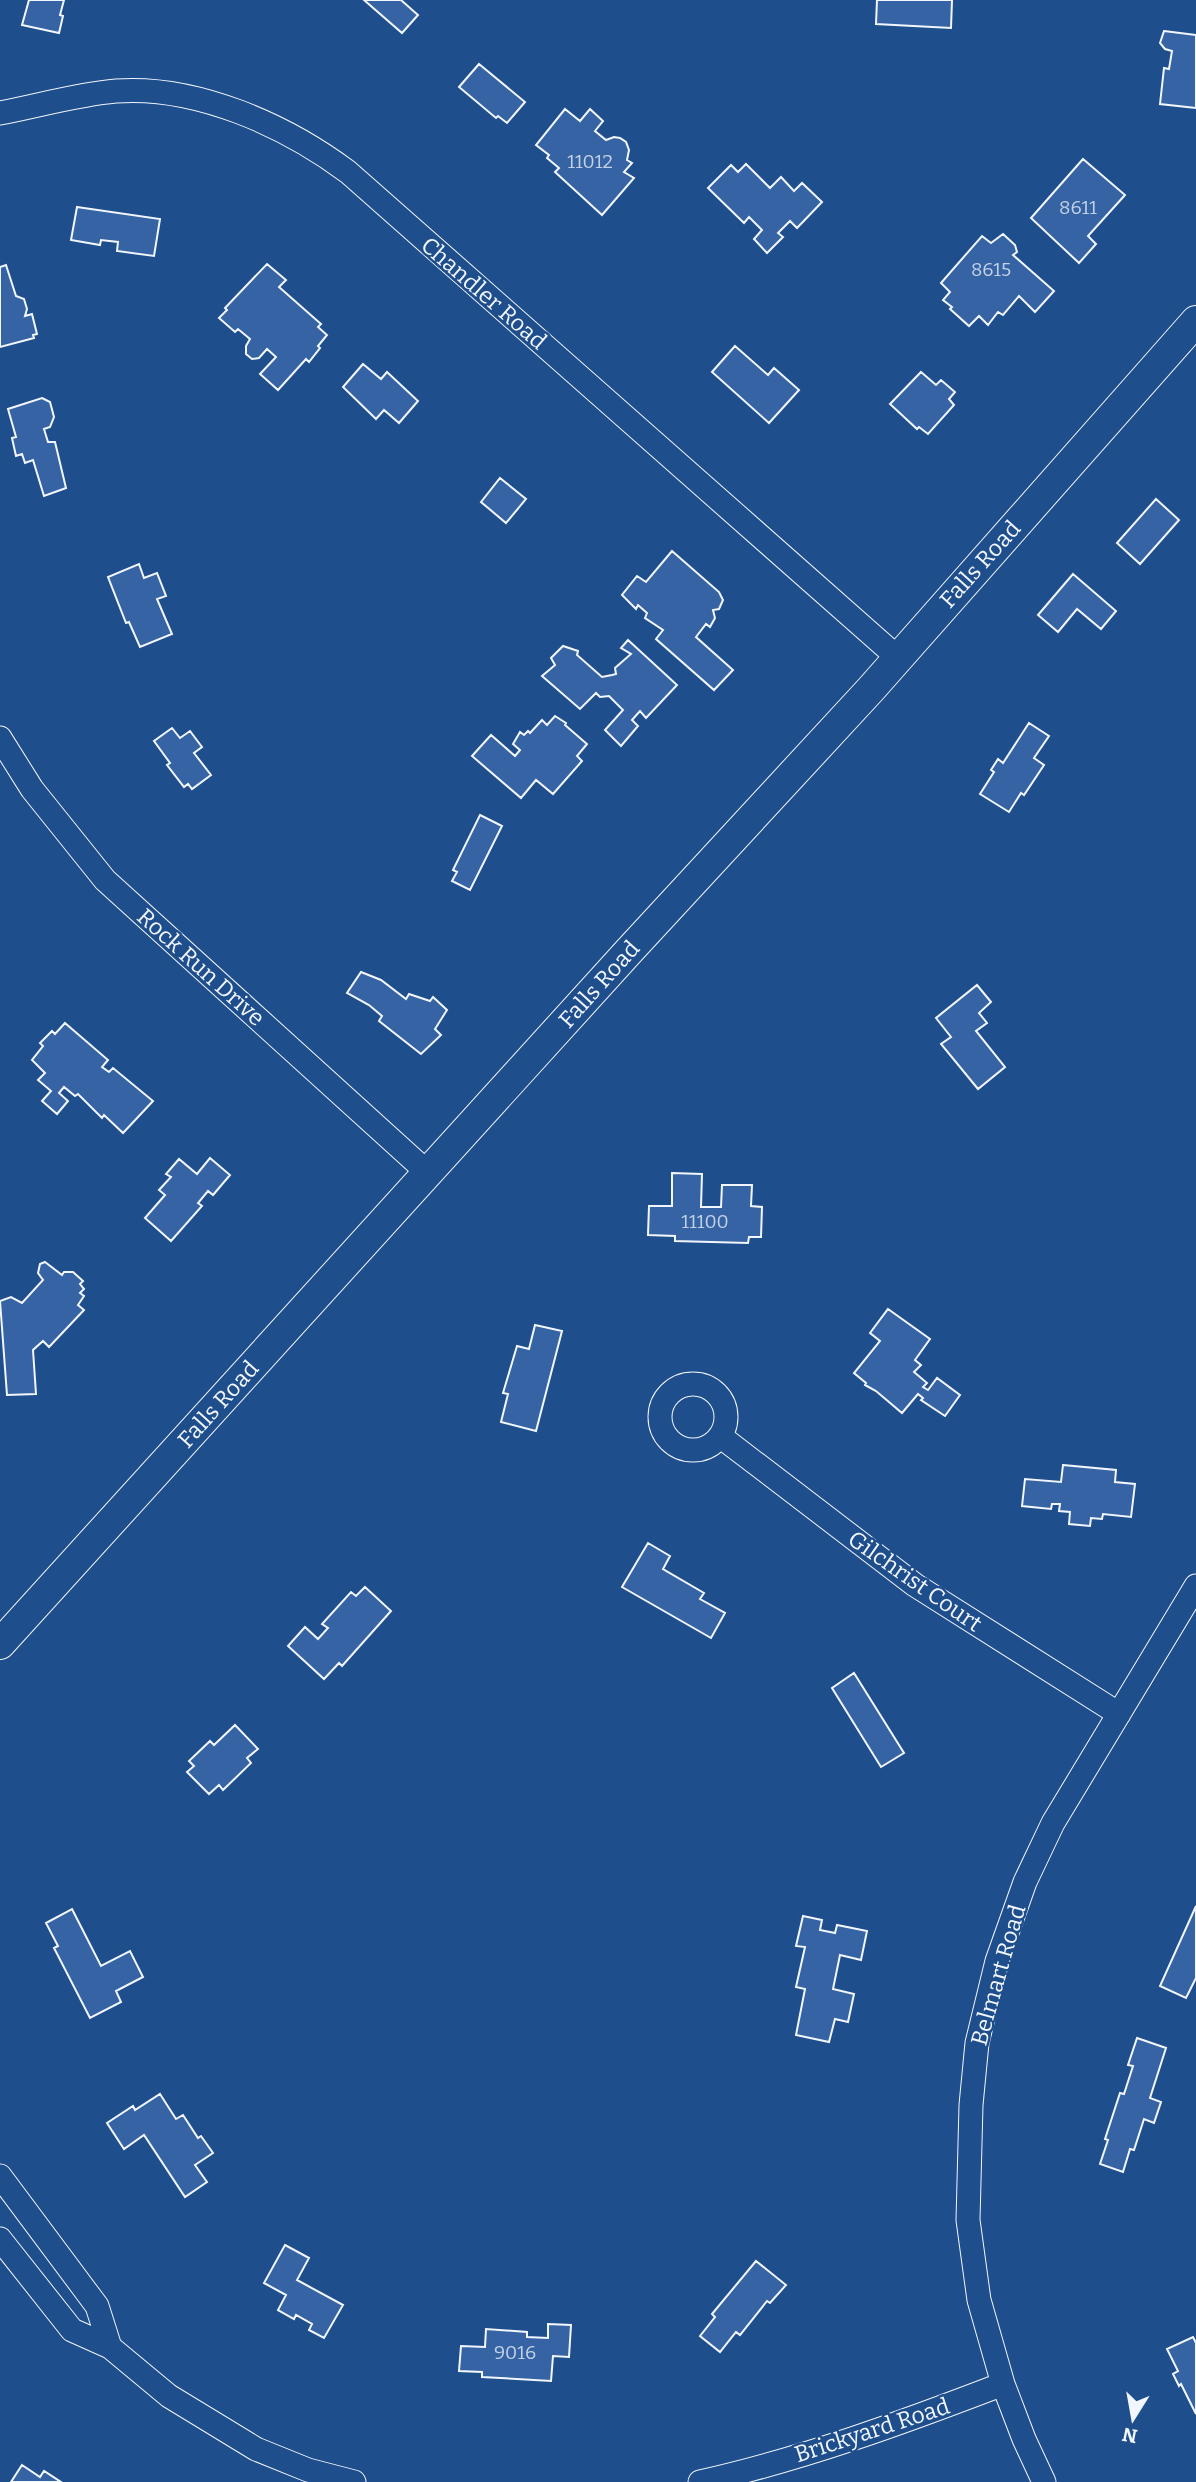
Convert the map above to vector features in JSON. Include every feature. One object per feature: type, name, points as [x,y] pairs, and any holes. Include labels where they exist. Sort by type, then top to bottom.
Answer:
[{"type":"main road","name":"Falls Road","points":[[0,1644],[897,657],[1196,321]]},
{"type":"street","name":"Chandler Road","points":[[0,113],[115,91],[153,92],[230,107],[317,149],[348,172],[897,657]]},
{"type":"street","name":"Rock Run Drive","points":[[0,738],[32,789],[105,880],[428,1173]]},
{"type":"street","name":"Gilchrist Court","points":[[720,1436],[915,1585],[1119,1714]]},
{"type":"street","name":"Belmart Road","points":[[1044,2482],[1003,2384],[979,2300],[968,2220],[971,2105],[977,2043],[997,1961],[1025,1882],[1053,1824],[1196,1586]]},
{"type":"street","points":[[0,2176],[97,2306],[110,2347]]},
{"type":"street","points":[[0,2239],[72,2330],[110,2347],[169,2396],[256,2449],[308,2470],[354,2482]]},
{"type":"street","name":"Brickyard Road","points":[[700,2482],[740,2473],[919,2416],[1003,2384]]},
{"type":"building","points":[[29,0],[64,0],[59,33],[22,25]]},
{"type":"building","points":[[364,0],[401,0],[418,15],[402,33]]},
{"type":"building","points":[[877,0],[952,0],[951,28],[876,24]]},
{"type":"building","points":[[1164,31],[1196,35],[1196,108],[1160,104],[1164,68],[1169,69],[1172,51],[1165,49],[1160,43]]},
{"type":"building","points":[[479,64],[525,102],[507,123],[498,116],[496,118],[459,87]]},
{"type":"building","points":[[565,109],[580,121],[590,109],[603,121],[595,131],[606,140],[620,138],[626,142],[629,150],[627,160],[632,163],[624,172],[634,178],[602,215],[555,172],[559,168],[547,158],[549,155],[536,145]]},
{"type":"building","points":[[1083,159],[1125,195],[1088,236],[1096,244],[1079,263],[1031,218]]},
{"type":"building","points":[[746,164],[770,188],[781,177],[794,191],[802,183],[822,202],[797,228],[790,221],[778,233],[783,237],[767,253],[754,239],[762,230],[749,217],[744,223],[708,188],[731,165],[738,172]]},
{"type":"building","points":[[77,207],[160,219],[154,256],[117,251],[118,242],[101,240],[100,245],[71,240]]},
{"type":"building","points":[[1003,234],[1015,245],[1017,252],[1013,255],[1054,291],[1035,312],[1019,296],[1003,315],[998,312],[988,325],[979,316],[969,326],[943,300],[950,292],[941,283],[982,236],[991,243]]},
{"type":"building","points":[[267,264],[286,280],[279,287],[321,324],[318,327],[327,335],[309,362],[306,359],[278,390],[260,374],[276,357],[267,349],[259,358],[252,359],[246,354],[250,339],[238,329],[235,332],[219,318],[227,310],[225,308]]},
{"type":"building","points":[[6,265],[16,296],[24,299],[27,309],[25,316],[32,314],[37,334],[33,335],[34,338],[0,347],[0,267]]},
{"type":"building","points":[[735,346],[768,375],[774,368],[799,390],[769,423],[712,372]]},
{"type":"building","points":[[363,364],[381,379],[387,372],[418,401],[399,423],[384,410],[376,419],[343,387]]},
{"type":"building","points":[[921,372],[936,385],[941,380],[955,392],[949,399],[954,405],[928,434],[919,427],[917,429],[890,404]]},
{"type":"building","points":[[42,398],[50,402],[54,417],[50,427],[44,429],[48,442],[55,442],[66,488],[44,496],[33,460],[25,463],[22,454],[16,456],[12,438],[16,437],[8,409]]},
{"type":"building","points":[[500,478],[526,499],[506,523],[481,502]]},
{"type":"building","points":[[1156,499],[1179,520],[1140,564],[1117,543]]},
{"type":"building","points":[[672,551],[719,592],[723,600],[719,609],[713,610],[715,618],[710,627],[706,624],[696,637],[733,670],[714,690],[656,639],[663,630],[645,618],[647,613],[638,605],[636,609],[622,595],[637,576],[646,582]]},
{"type":"building","points":[[139,564],[144,578],[157,573],[166,596],[157,599],[172,634],[140,647],[129,622],[126,623],[108,577]]},
{"type":"building","points":[[1073,574],[1116,611],[1101,629],[1077,609],[1058,632],[1038,615]]},
{"type":"building","points":[[628,640],[677,685],[646,718],[640,711],[632,720],[638,726],[621,746],[605,730],[623,710],[609,696],[600,697],[596,693],[580,709],[542,676],[555,665],[551,658],[563,646],[578,651],[577,655],[602,677],[616,674],[615,668],[631,654],[621,648]]},
{"type":"building","points":[[555,716],[587,744],[577,756],[582,761],[553,794],[536,780],[521,798],[472,756],[491,735],[515,756],[520,750],[513,744],[520,732],[524,735],[528,731],[530,733],[542,720],[547,725]]},
{"type":"building","points":[[1029,723],[1049,736],[1034,758],[1044,765],[1009,812],[980,794],[994,772],[991,770],[998,759],[1003,763]]},
{"type":"building","points":[[172,728],[180,738],[190,731],[202,747],[194,753],[211,775],[192,789],[188,784],[184,787],[167,765],[170,763],[154,741]]},
{"type":"building","points":[[480,815],[502,826],[470,890],[452,881],[457,872],[453,870]]},
{"type":"building","points":[[361,972],[381,980],[406,999],[409,994],[430,1001],[433,997],[447,1010],[435,1029],[441,1035],[421,1054],[379,1021],[382,1016],[347,993]]},
{"type":"building","points":[[977,985],[991,1002],[979,1013],[987,1023],[976,1031],[1005,1067],[978,1089],[941,1044],[951,1037],[936,1018]]},
{"type":"building","points":[[65,1023],[108,1060],[102,1067],[109,1072],[113,1068],[153,1101],[123,1133],[104,1115],[102,1118],[78,1094],[75,1096],[64,1087],[59,1093],[68,1101],[57,1114],[42,1101],[51,1091],[38,1080],[45,1073],[32,1060],[43,1046],[40,1043],[52,1031],[55,1034]]},
{"type":"building","points":[[210,1158],[230,1175],[213,1195],[208,1191],[198,1203],[202,1206],[171,1241],[145,1218],[165,1195],[159,1190],[171,1177],[166,1174],[179,1159],[197,1174]]},
{"type":"building","points":[[672,1173],[702,1174],[701,1207],[721,1207],[722,1185],[752,1185],[751,1206],[762,1207],[761,1237],[749,1237],[748,1243],[675,1241],[675,1236],[648,1235],[649,1206],[672,1206]]},
{"type":"building","points":[[45,1262],[62,1275],[64,1272],[73,1272],[83,1281],[80,1284],[84,1289],[80,1293],[84,1296],[78,1305],[84,1310],[49,1347],[43,1341],[33,1350],[36,1394],[7,1395],[0,1301],[11,1297],[22,1303],[43,1280],[38,1273],[40,1264]]},
{"type":"building","points":[[888,1309],[930,1339],[915,1360],[921,1365],[914,1372],[927,1383],[923,1387],[928,1390],[937,1378],[960,1395],[945,1416],[921,1400],[923,1398],[918,1394],[902,1413],[865,1385],[854,1373],[880,1341],[870,1333]]},
{"type":"building","points":[[535,1325],[562,1331],[536,1431],[501,1422],[508,1394],[503,1393],[517,1346],[529,1349]]},
{"type":"building","points":[[1063,1465],[1116,1470],[1115,1482],[1135,1484],[1131,1517],[1103,1514],[1102,1519],[1091,1518],[1090,1526],[1069,1524],[1070,1512],[1059,1511],[1060,1504],[1052,1504],[1051,1509],[1022,1506],[1025,1479],[1061,1482]]},
{"type":"building","points":[[648,1543],[670,1556],[663,1569],[704,1593],[700,1599],[725,1613],[711,1638],[622,1587]]},
{"type":"building","points":[[365,1587],[391,1611],[342,1666],[339,1663],[324,1679],[288,1646],[305,1627],[318,1639],[328,1628],[322,1624],[351,1592],[356,1596]]},
{"type":"building","points":[[854,1673],[904,1753],[881,1767],[832,1688]]},
{"type":"building","points":[[235,1725],[258,1749],[247,1758],[251,1763],[223,1790],[219,1785],[209,1794],[187,1772],[194,1766],[189,1761],[210,1741],[214,1745]]},
{"type":"building","points":[[1196,1906],[1196,1978],[1186,1998],[1160,1986]]},
{"type":"building","points":[[72,1909],[101,1966],[130,1951],[143,1977],[116,1991],[121,2002],[90,2018],[54,1948],[58,1946],[46,1923]]},
{"type":"building","points":[[803,1916],[822,1920],[820,1930],[835,1933],[837,1925],[867,1931],[861,1960],[840,1955],[833,1989],[854,1994],[848,2022],[835,2019],[829,2042],[796,2035],[805,1989],[796,1987],[805,1947],[796,1946]]},
{"type":"building","points":[[1137,2038],[1166,2048],[1150,2098],[1161,2102],[1154,2123],[1144,2119],[1134,2150],[1130,2149],[1123,2172],[1100,2164],[1120,2093],[1124,2094],[1133,2066],[1128,2065]]},
{"type":"building","points":[[160,2094],[176,2119],[183,2115],[198,2138],[201,2136],[213,2153],[195,2165],[207,2182],[185,2197],[144,2135],[124,2149],[107,2123],[133,2106],[135,2110]]},
{"type":"building","points":[[285,2245],[309,2258],[297,2280],[343,2305],[324,2338],[309,2330],[312,2324],[296,2315],[294,2319],[278,2310],[286,2295],[264,2283]]},
{"type":"building","points":[[756,2261],[786,2285],[770,2303],[767,2301],[740,2335],[736,2332],[720,2352],[700,2336],[715,2317],[712,2314]]},
{"type":"building","points":[[548,2324],[571,2325],[569,2357],[553,2356],[551,2381],[482,2377],[482,2372],[459,2371],[461,2346],[485,2347],[486,2329],[527,2332],[527,2337],[548,2338]]},
{"type":"building","points":[[1193,2337],[1196,2343],[1196,2414],[1173,2374],[1178,2371],[1167,2349]]},
{"type":"building","points":[[22,2465],[40,2477],[44,2471],[61,2482],[11,2482]]}]
